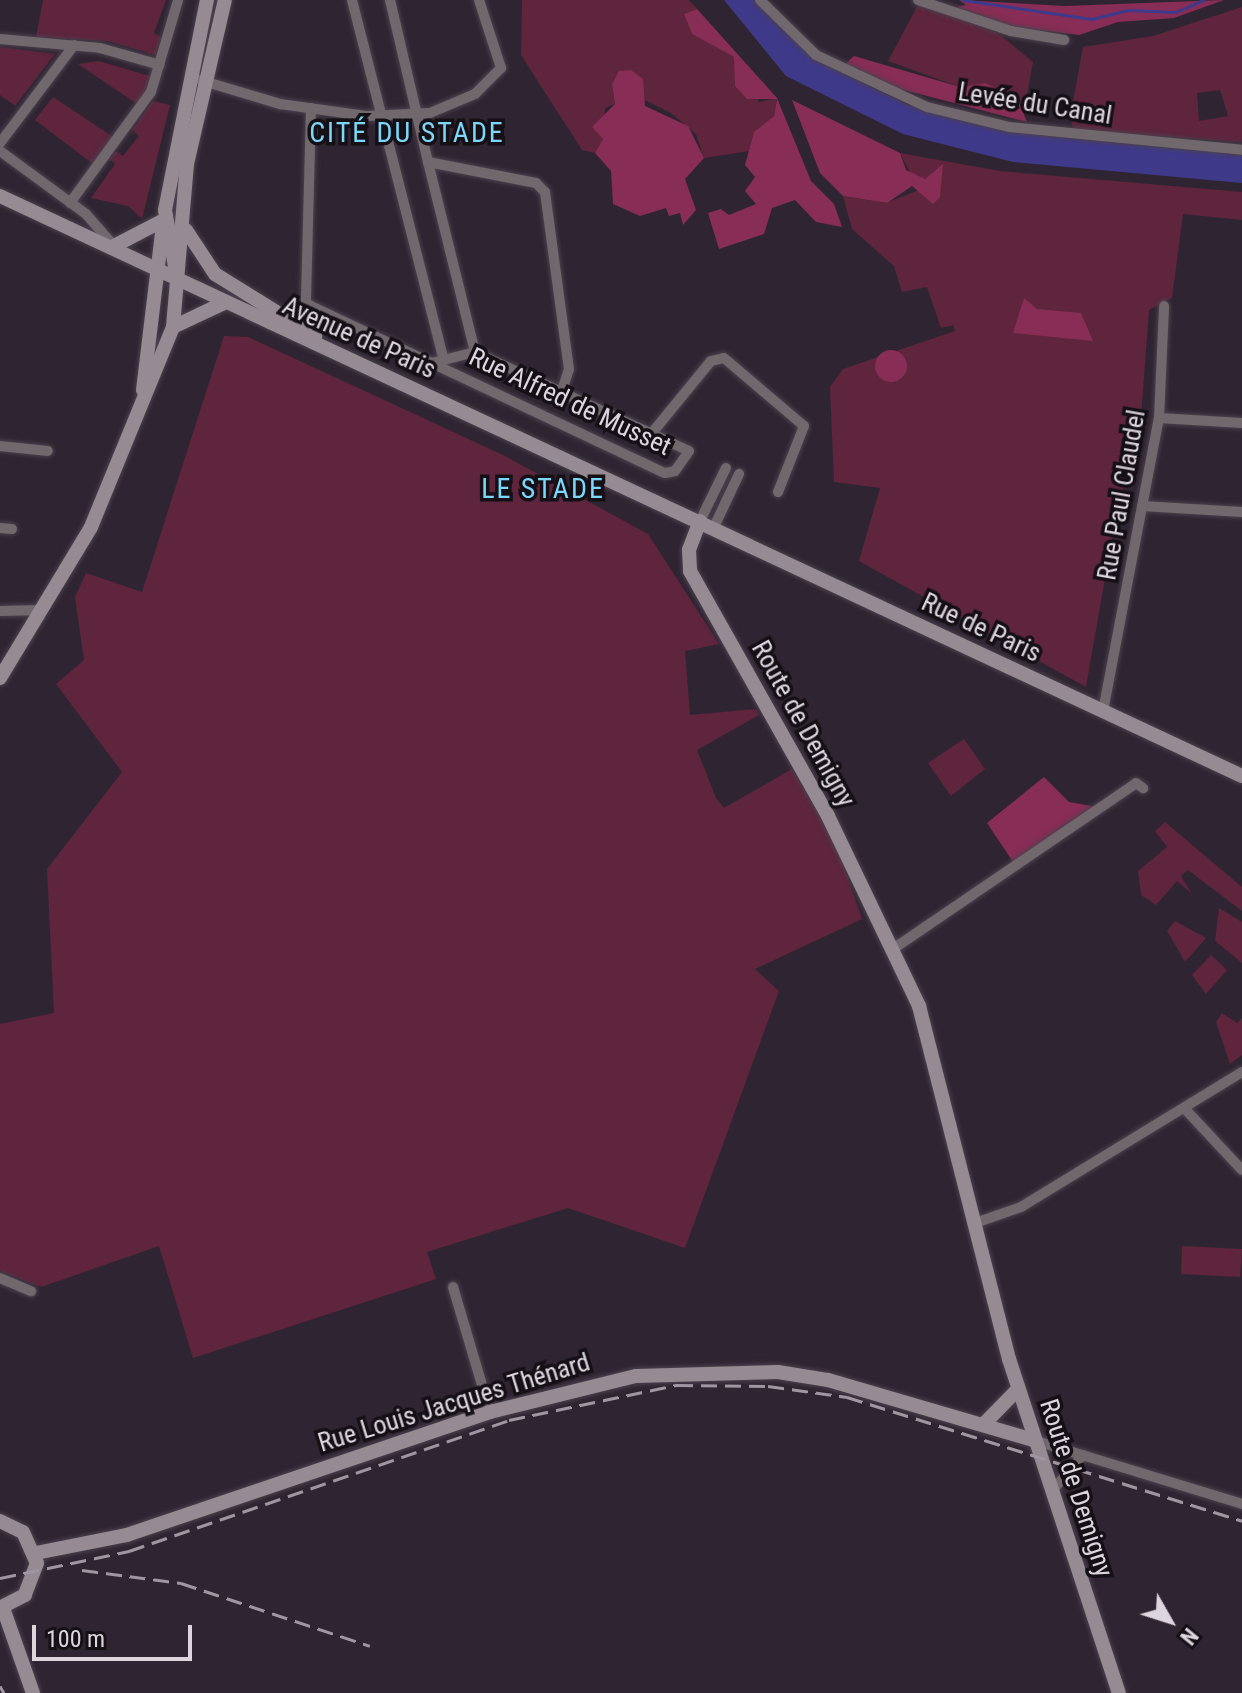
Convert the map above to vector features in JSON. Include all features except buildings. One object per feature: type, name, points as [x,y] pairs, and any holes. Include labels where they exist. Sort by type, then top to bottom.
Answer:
[{"type":"main road","points":[[0,678],[42,610],[109,489],[173,327],[164,215],[186,77],[207,0]]},
{"type":"main road","points":[[141,402],[183,222],[205,82],[225,0]]},
{"type":"main road","name":"Avenue de Paris","points":[[0,196],[114,246],[224,303],[706,525]]},
{"type":"main road","points":[[114,246],[164,215]]},
{"type":"main road","points":[[164,215],[171,276]]},
{"type":"main road","points":[[183,222],[215,274],[360,364]]},
{"type":"main road","points":[[173,327],[224,303]]},
{"type":"main road","name":"Rue de Paris","points":[[706,525],[1242,776]]},
{"type":"main road","name":"Route de Demigny","points":[[706,525],[689,550],[690,571],[893,949],[919,1006],[978,1222],[1018,1389],[1119,1693]]},
{"type":"main road","name":"Rue Louis Jacques Thénard","points":[[36,1553],[144,1529],[490,1412],[636,1376],[778,1372],[883,1392],[1033,1440]]},
{"type":"main road","name":"Route de Demigny","points":[[984,1424],[1018,1389]]},
{"type":"main road","points":[[0,1521],[23,1532],[36,1553],[32,1585],[2,1608],[33,1693]]},
{"type":"street","points":[[70,203],[151,92],[178,0]]},
{"type":"street","points":[[352,0],[444,360]]},
{"type":"street","points":[[390,0],[415,116],[475,352]]},
{"type":"street","points":[[186,77],[311,108],[383,117],[415,116],[475,94],[501,68],[479,0]]},
{"type":"street","name":"Levée du Canal","points":[[760,0],[816,55],[927,107],[1009,127],[1242,150]]},
{"type":"street","points":[[918,0],[1011,31],[1064,40]]},
{"type":"street","points":[[0,39],[74,45],[160,65]]},
{"type":"street","points":[[0,143],[74,45]]},
{"type":"street","name":"Rue Alfred de Musset","points":[[311,108],[306,303],[432,363],[671,474],[689,451],[475,352],[432,363]]},
{"type":"street","points":[[0,151],[70,203],[114,246]]},
{"type":"street","points":[[428,162],[541,186],[569,369],[562,390]]},
{"type":"street","name":"Rue Paul Claudel","points":[[1103,711],[1159,418],[1164,306]]},
{"type":"street","points":[[652,433],[717,358],[804,426],[778,492]]},
{"type":"street","points":[[1159,418],[1242,423]]},
{"type":"street","points":[[0,446],[48,451]]},
{"type":"street","points":[[706,525],[726,468]]},
{"type":"street","points":[[706,525],[739,474]]},
{"type":"street","points":[[1142,506],[1242,512]]},
{"type":"street","points":[[0,528],[12,529]]},
{"type":"street","points":[[0,611],[42,610]]},
{"type":"street","points":[[893,949],[1069,836],[1136,783],[1143,788]]},
{"type":"street","points":[[978,1222],[1021,1207],[1186,1110],[1242,1072]]},
{"type":"street","points":[[1186,1110],[1242,1170]]},
{"type":"street","points":[[0,1278],[31,1291]]},
{"type":"street","points":[[453,1287],[490,1412]]},
{"type":"street","points":[[1033,1440],[1242,1504]]},
{"type":"street","points":[[1051,1494],[1083,1455]]},
{"type":"shaded area","points":[[43,0],[166,0],[154,33],[161,37],[156,55],[107,41],[36,37]]},
{"type":"shaded area","points":[[522,0],[689,0],[697,9],[684,14],[692,34],[734,57],[759,102],[777,98],[774,116],[754,132],[749,151],[704,158],[696,134],[671,113],[612,84],[615,104],[605,108],[603,139],[595,153],[582,150],[521,55]]},
{"type":"shaded area","points":[[724,0],[755,0],[813,59],[908,105],[1039,135],[1242,155],[1242,183],[1013,162],[903,134],[786,76]]},
{"type":"shaded area","points":[[959,0],[1065,6],[1224,0],[1174,18],[1118,22],[1079,35],[1013,27],[956,7],[966,5]]},
{"type":"shaded area","points":[[918,5],[998,33],[1033,62],[1025,106],[985,83],[960,87],[888,61]]},
{"type":"shaded area","points":[[1242,7],[1242,142],[1074,130],[1070,118],[1083,47],[1153,36]],"holes":[[[1220,90],[1228,116],[1199,121],[1197,93]]]},
{"type":"shaded area","points":[[697,9],[777,98],[811,181],[834,204],[842,227],[816,222],[795,200],[772,208],[764,234],[719,249],[708,213],[721,209],[729,215],[756,204],[745,191],[755,177],[745,165],[754,132],[774,116],[777,99],[747,99],[735,86],[734,57],[692,34],[684,14]]},
{"type":"shaded area","points":[[0,47],[55,54],[15,106],[0,95]]},
{"type":"shaded area","points":[[854,56],[960,87],[985,83],[1017,97],[1027,122],[889,86],[844,65]]},
{"type":"shaded area","points":[[99,61],[153,77],[137,104],[78,64]]},
{"type":"shaded area","points":[[631,70],[643,79],[645,106],[688,126],[704,158],[685,179],[696,210],[683,225],[680,213],[669,216],[666,208],[640,216],[613,204],[611,171],[595,153],[603,139],[592,127],[615,104],[612,84],[619,71]]},
{"type":"shaded area","points":[[53,97],[113,137],[93,164],[35,120]]},
{"type":"shaded area","points":[[792,100],[900,153],[906,170],[925,179],[943,164],[940,197],[933,204],[912,186],[887,203],[843,196],[820,173]]},
{"type":"shaded area","points":[[153,101],[170,105],[142,219],[128,206],[91,198],[115,164],[109,159],[116,151],[123,156],[139,136],[132,130]]},
{"type":"shaded area","points":[[900,153],[1000,171],[1242,192],[1242,220],[1183,214],[1172,298],[1149,310],[1139,444],[1118,504],[1086,687],[859,561],[880,488],[834,482],[830,387],[843,369],[955,331],[953,325],[941,328],[927,287],[902,292],[894,266],[852,229],[843,196],[886,203],[919,190]]},
{"type":"shaded area","points":[[1024,298],[1037,309],[1081,313],[1093,341],[1013,333]]},
{"type":"shaded area","points":[[224,336],[248,337],[503,455],[648,534],[719,644],[685,651],[690,715],[756,709],[759,715],[697,750],[716,798],[724,808],[792,769],[837,846],[862,919],[755,969],[779,991],[685,1248],[568,1208],[427,1252],[436,1279],[193,1358],[159,1246],[41,1287],[0,1271],[0,1024],[54,1013],[47,869],[122,772],[56,684],[84,660],[75,597],[86,573],[142,592]]},
{"type":"shaded area","points":[[891,350],[902,355],[907,366],[902,377],[891,382],[880,377],[875,366],[880,355]]},
{"type":"shaded area","points":[[964,739],[985,769],[951,796],[928,763]]},
{"type":"shaded area","points":[[1044,777],[1069,802],[1097,807],[1015,865],[987,823]]},
{"type":"shaded area","points":[[1165,822],[1242,887],[1242,911],[1188,870],[1181,876],[1192,894],[1177,881],[1156,905],[1141,895],[1138,871],[1167,847],[1155,831]]},
{"type":"shaded area","points":[[1219,908],[1242,922],[1242,963],[1215,941]]},
{"type":"shaded area","points":[[1175,921],[1206,938],[1185,962],[1167,931]]},
{"type":"shaded area","points":[[1211,955],[1227,970],[1206,994],[1192,975]]},
{"type":"shaded area","points":[[1222,1013],[1237,1023],[1242,1018],[1242,1055],[1230,1064],[1216,1022]]},
{"type":"shaded area","points":[[1182,1246],[1242,1249],[1240,1277],[1181,1274]]},
{"type":"waterway","points":[[963,0],[1092,19],[1127,10],[1176,12],[1203,0]]},
{"type":"railway","points":[[0,1578],[129,1551],[509,1420],[677,1385],[768,1386],[847,1397],[1242,1521]]},
{"type":"railway","points":[[82,1570],[181,1583],[370,1646]]},
{"type":"railway","points":[[0,1686],[4,1693]]},
{"type":"district","name":"CITÉ DU STADE","points":[[407,133]]},
{"type":"district","name":"LE STADE","points":[[543,489]]}]
